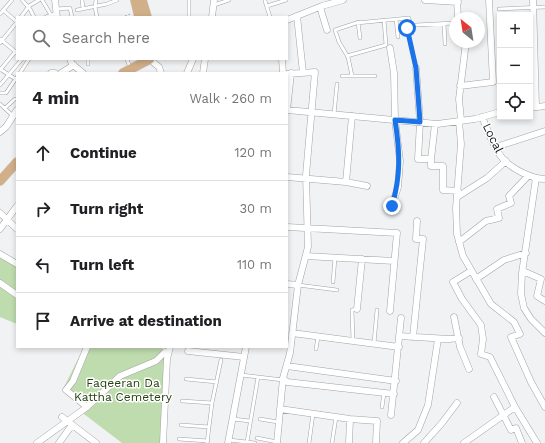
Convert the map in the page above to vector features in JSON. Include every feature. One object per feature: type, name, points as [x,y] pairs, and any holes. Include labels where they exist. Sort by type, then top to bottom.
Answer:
[{"type":"main road","points":[[135,0],[138,14]]},
{"type":"main road","points":[[142,0],[147,16]]},
{"type":"main road","points":[[130,72],[153,60]]},
{"type":"main road","points":[[0,172],[16,154]]},
{"type":"main road","points":[[0,181],[16,163]]},
{"type":"street","points":[[55,13],[56,0]]},
{"type":"street","points":[[288,20],[323,4],[341,0]]},
{"type":"street","points":[[425,0],[454,1],[457,12]]},
{"type":"street","points":[[460,86],[493,82],[489,0]]},
{"type":"street","points":[[533,0],[533,28]]},
{"type":"street","points":[[212,16],[214,2]]},
{"type":"street","points":[[323,4],[327,30]]},
{"type":"street","points":[[297,16],[303,73]]},
{"type":"street","points":[[390,48],[394,73],[395,120],[400,161],[398,187],[392,206]]},
{"type":"street","points":[[465,48],[460,86],[461,144],[457,234],[463,256],[491,304],[514,322],[520,334],[511,337],[531,382],[545,407]]},
{"type":"street","points":[[533,48],[533,84]]},
{"type":"street","points":[[71,60],[82,72]]},
{"type":"street","points":[[153,60],[159,67],[161,72]]},
{"type":"street","points":[[187,72],[193,60]]},
{"type":"street","points":[[203,72],[205,60]]},
{"type":"street","points":[[282,60],[283,72]]},
{"type":"street","points":[[63,72],[74,65]]},
{"type":"street","points":[[416,68],[420,122],[418,159],[431,159]]},
{"type":"street","points":[[277,443],[283,379],[287,366],[292,333],[290,317],[308,247],[306,179],[315,72],[289,74],[288,92]]},
{"type":"street","points":[[533,107],[545,106]]},
{"type":"street","points":[[288,110],[435,124],[460,121],[497,113]]},
{"type":"street","points":[[2,129],[15,113]]},
{"type":"street","points":[[346,182],[352,116]]},
{"type":"street","name":"Local","points":[[482,117],[496,147],[506,161],[528,176],[545,179]]},
{"type":"street","points":[[435,124],[431,166],[443,166],[443,190],[458,194],[487,178],[506,161]]},
{"type":"street","points":[[496,147],[545,131]]},
{"type":"street","points":[[459,242],[486,221],[499,218],[497,209],[511,203],[509,196],[528,176]]},
{"type":"street","points":[[288,177],[346,182],[367,186]]},
{"type":"street","points":[[536,178],[521,294],[524,308],[531,319],[545,333]]},
{"type":"street","points":[[0,229],[16,207]]},
{"type":"street","points":[[0,213],[16,227]]},
{"type":"street","points":[[413,337],[423,239],[416,239],[417,221]]},
{"type":"street","points":[[288,227],[397,233],[390,312]]},
{"type":"street","points":[[476,279],[504,260],[518,254],[526,253]]},
{"type":"street","points":[[0,254],[16,261]]},
{"type":"street","points":[[306,256],[394,261]]},
{"type":"street","points":[[357,308],[362,259]]},
{"type":"street","points":[[471,271],[453,282],[462,299],[481,325],[483,339],[481,354],[490,357],[515,408],[537,443]]},
{"type":"street","points":[[523,271],[541,279],[537,296],[545,301]]},
{"type":"street","points":[[0,284],[16,294]]},
{"type":"street","points":[[288,284],[298,285]]},
{"type":"street","points":[[454,317],[460,338],[460,348],[469,369]]},
{"type":"street","points":[[392,415],[401,318]]},
{"type":"street","points":[[292,333],[399,347]]},
{"type":"street","points":[[400,336],[438,339],[460,338]]},
{"type":"street","points":[[403,443],[418,430],[428,405],[438,339]]},
{"type":"street","points":[[87,348],[73,381],[66,390],[87,407]]},
{"type":"street","points":[[228,441],[246,348]]},
{"type":"street","points":[[37,443],[87,407],[120,376],[156,361],[169,350]]},
{"type":"street","points":[[163,443],[169,350]]},
{"type":"street","points":[[188,351],[244,357]]},
{"type":"street","points":[[287,366],[396,381]]},
{"type":"street","points":[[283,379],[287,382],[394,394]]},
{"type":"street","points":[[494,398],[512,430],[516,428],[522,443]]},
{"type":"street","points":[[424,443],[457,403]]},
{"type":"street","points":[[464,443],[515,408]]},
{"type":"street","points":[[280,409],[336,418],[377,421],[376,443]]},
{"type":"street","points":[[349,443],[350,419]]},
{"type":"street","points":[[67,421],[93,442]]},
{"type":"street","points":[[59,443],[67,421]]},
{"type":"lane","points":[[0,14],[12,0]]},
{"type":"lane","points":[[22,0],[29,6],[34,16]]},
{"type":"lane","points":[[22,16],[29,6],[39,0]]},
{"type":"lane","points":[[42,0],[55,13],[70,8],[72,16]]},
{"type":"lane","points":[[82,0],[83,8]]},
{"type":"lane","points":[[96,0],[94,7],[96,16]]},
{"type":"lane","points":[[78,10],[114,3],[117,0]]},
{"type":"lane","points":[[189,0],[189,16]]},
{"type":"lane","points":[[214,2],[229,0]]},
{"type":"lane","points":[[267,6],[286,0]]},
{"type":"lane","points":[[266,1],[270,16]]},
{"type":"lane","points":[[499,9],[545,7]]},
{"type":"lane","points":[[3,10],[16,21]]},
{"type":"lane","points":[[352,76],[347,56],[339,42],[336,30],[358,22],[409,18],[411,28],[407,28],[416,68]]},
{"type":"lane","points":[[396,19],[398,37]]},
{"type":"lane","points":[[347,56],[386,45],[384,20]]},
{"type":"lane","points":[[358,22],[360,38]]},
{"type":"lane","points":[[16,23],[1,41],[16,52],[0,69],[16,78]]},
{"type":"lane","points":[[444,23],[445,44]]},
{"type":"lane","points":[[416,25],[449,23]]},
{"type":"lane","points":[[0,85],[22,60]]},
{"type":"lane","points":[[21,72],[28,60]]},
{"type":"lane","points":[[127,60],[130,72]]},
{"type":"lane","points":[[342,76],[375,76]]},
{"type":"lane","points":[[0,93],[6,93],[16,80]]},
{"type":"lane","points":[[334,114],[337,84]]},
{"type":"lane","points":[[0,112],[15,99]]},
{"type":"lane","points":[[0,104],[15,113]]},
{"type":"lane","points":[[333,282],[335,258]]},
{"type":"lane","points":[[298,285],[337,290]]},
{"type":"lane","points":[[354,341],[352,310],[357,308]]},
{"type":"lane","points":[[374,344],[376,310]]},
{"type":"lane","points":[[316,349],[318,336]]},
{"type":"lane","points":[[179,439],[207,442],[212,403],[221,360]]},
{"type":"lane","points":[[241,375],[283,379]]},
{"type":"lane","points":[[246,442],[258,377]]},
{"type":"lane","points":[[186,379],[217,382]]},
{"type":"lane","points":[[382,407],[384,392]]},
{"type":"lane","points":[[182,401],[212,403]]},
{"type":"lane","points":[[309,443],[313,414]]},
{"type":"lane","points":[[332,443],[336,418]]},
{"type":"lane","points":[[233,419],[250,421]]},
{"type":"lane","points":[[260,419],[279,422]]},
{"type":"lane","points":[[181,425],[209,427]]},
{"type":"lane","points":[[257,438],[277,443]]},
{"type":"lane","points":[[228,441],[255,443]]},
{"type":"path","points":[[128,16],[138,14]]},
{"type":"green space","points":[[0,254],[16,262],[16,324],[0,317]]},
{"type":"green space","name":"Faqeeran Da Kattha Cemetery","points":[[84,348],[161,348],[165,350],[166,443],[122,443],[80,411],[84,405],[64,387]]},
{"type":"route","points":[[392,206],[398,187],[400,161],[395,120],[420,122],[416,68],[407,28]]}]
